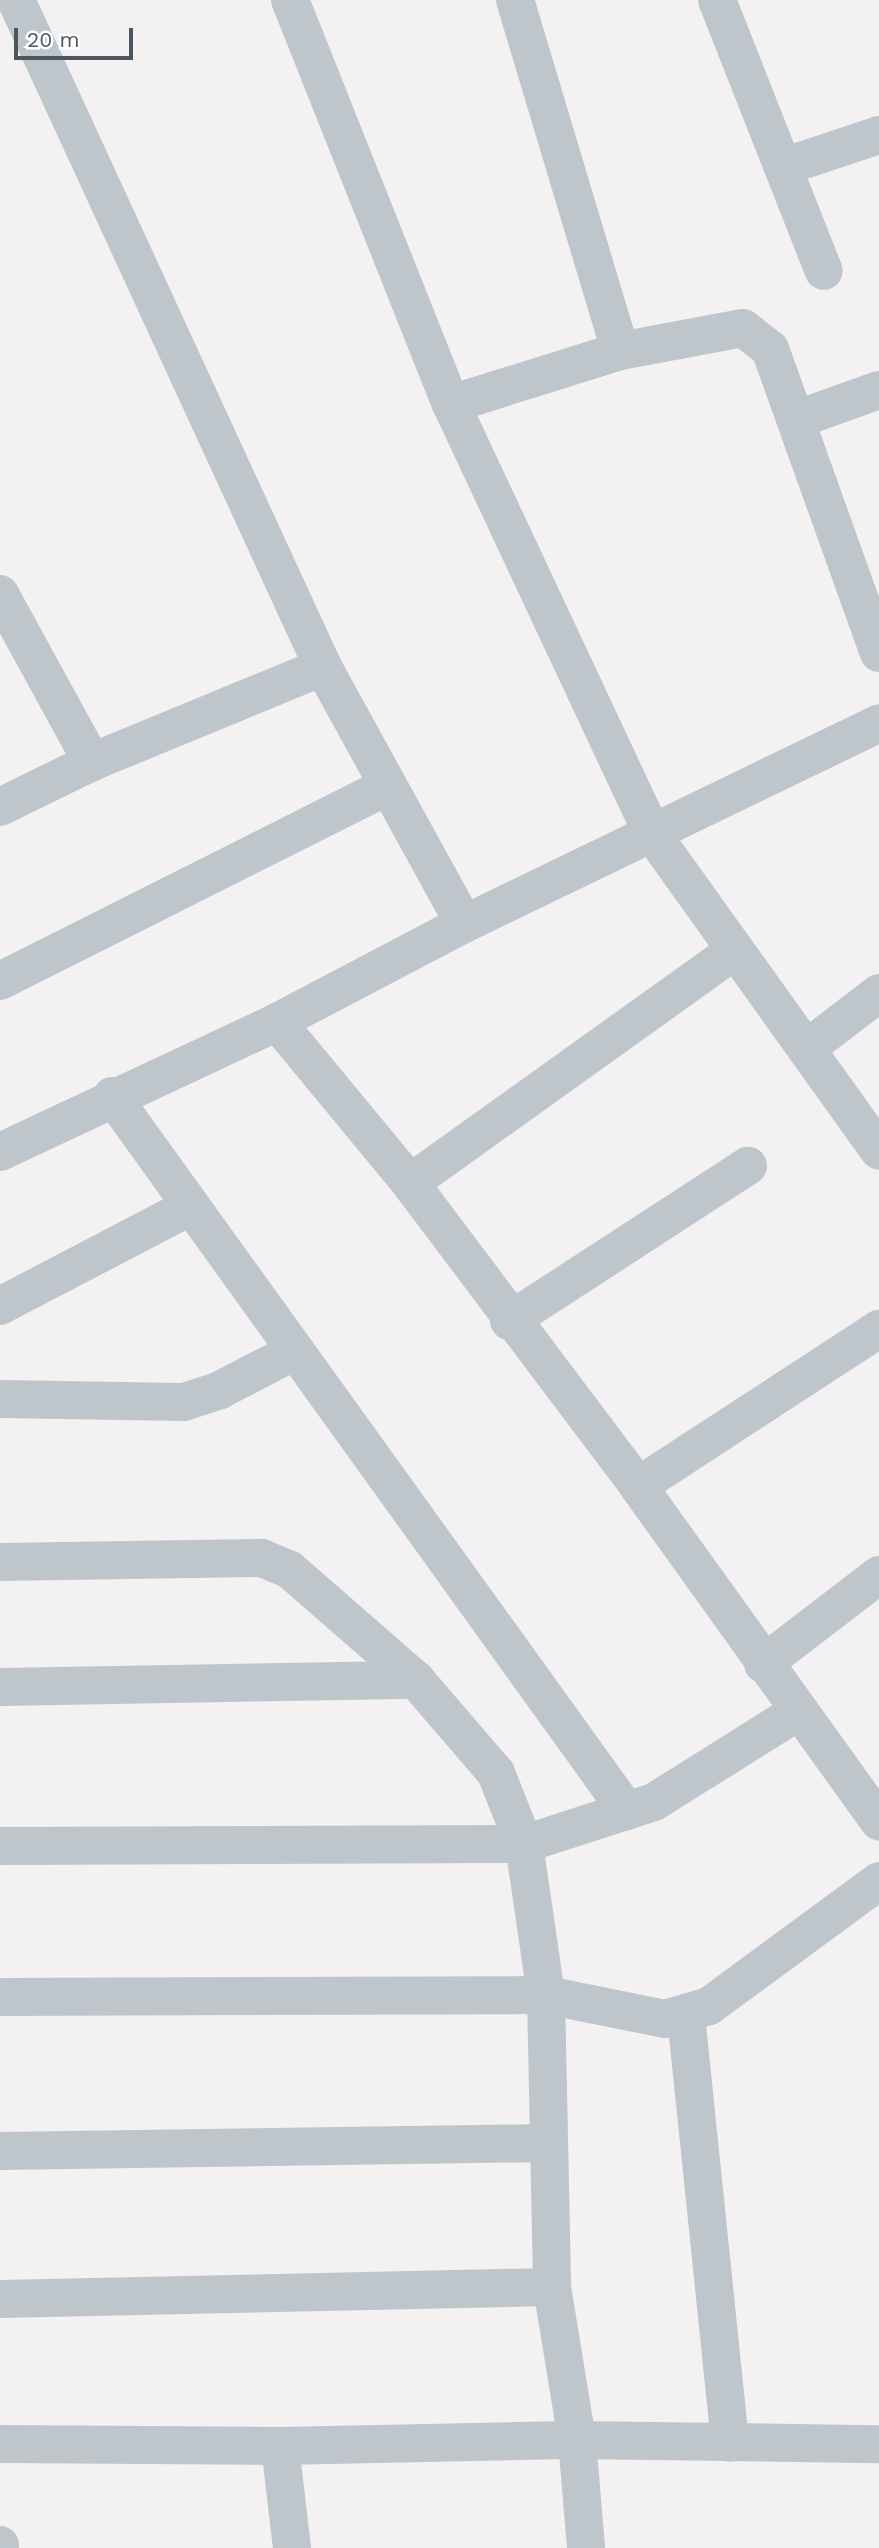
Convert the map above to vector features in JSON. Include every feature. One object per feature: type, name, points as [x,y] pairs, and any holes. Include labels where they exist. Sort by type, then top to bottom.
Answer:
[{"type":"street","points":[[16,0],[323,667],[464,924]]},
{"type":"street","points":[[290,0],[452,404],[653,835],[879,1151]]},
{"type":"street","points":[[515,0],[620,351]]},
{"type":"street","points":[[717,0],[786,166],[824,271]]},
{"type":"street","points":[[786,166],[879,135]]},
{"type":"street","points":[[452,404],[620,351],[743,328],[770,349],[798,419],[879,653]]},
{"type":"street","points":[[798,419],[879,390]]},
{"type":"street","points":[[0,594],[92,762]]},
{"type":"street","points":[[0,807],[92,762],[323,667]]},
{"type":"street","points":[[0,1152],[112,1097],[277,1022],[464,924],[653,835],[879,723]]},
{"type":"street","points":[[0,981],[388,786]]},
{"type":"street","points":[[410,1183],[735,950]]},
{"type":"street","points":[[806,1049],[879,993]]},
{"type":"street","points":[[277,1022],[410,1183],[509,1321],[638,1486],[763,1664],[879,1821]]},
{"type":"street","points":[[112,1097],[627,1811]]},
{"type":"street","points":[[509,1321],[748,1166]]},
{"type":"street","points":[[0,1306],[190,1207]]},
{"type":"street","points":[[638,1486],[879,1329]]},
{"type":"street","points":[[0,1399],[184,1402],[220,1390],[295,1350]]},
{"type":"street","points":[[0,1562],[262,1558],[290,1570],[416,1680],[496,1773],[524,1843],[546,1995],[552,2287],[577,2440],[586,2548]]},
{"type":"street","points":[[763,1664],[879,1574]]},
{"type":"street","points":[[0,1687],[416,1680]]},
{"type":"street","points":[[0,1846],[524,1843],[654,1802],[799,1711]]},
{"type":"street","points":[[0,1997],[546,1995],[665,2020],[686,2016],[709,2006],[879,1881]]},
{"type":"street","points":[[686,2016],[730,2444]]},
{"type":"street","points":[[0,2151],[550,2143]]},
{"type":"street","points":[[0,2299],[552,2287]]},
{"type":"street","points":[[0,2444],[280,2446],[577,2440],[879,2444]]},
{"type":"street","points":[[280,2446],[292,2548]]}]
